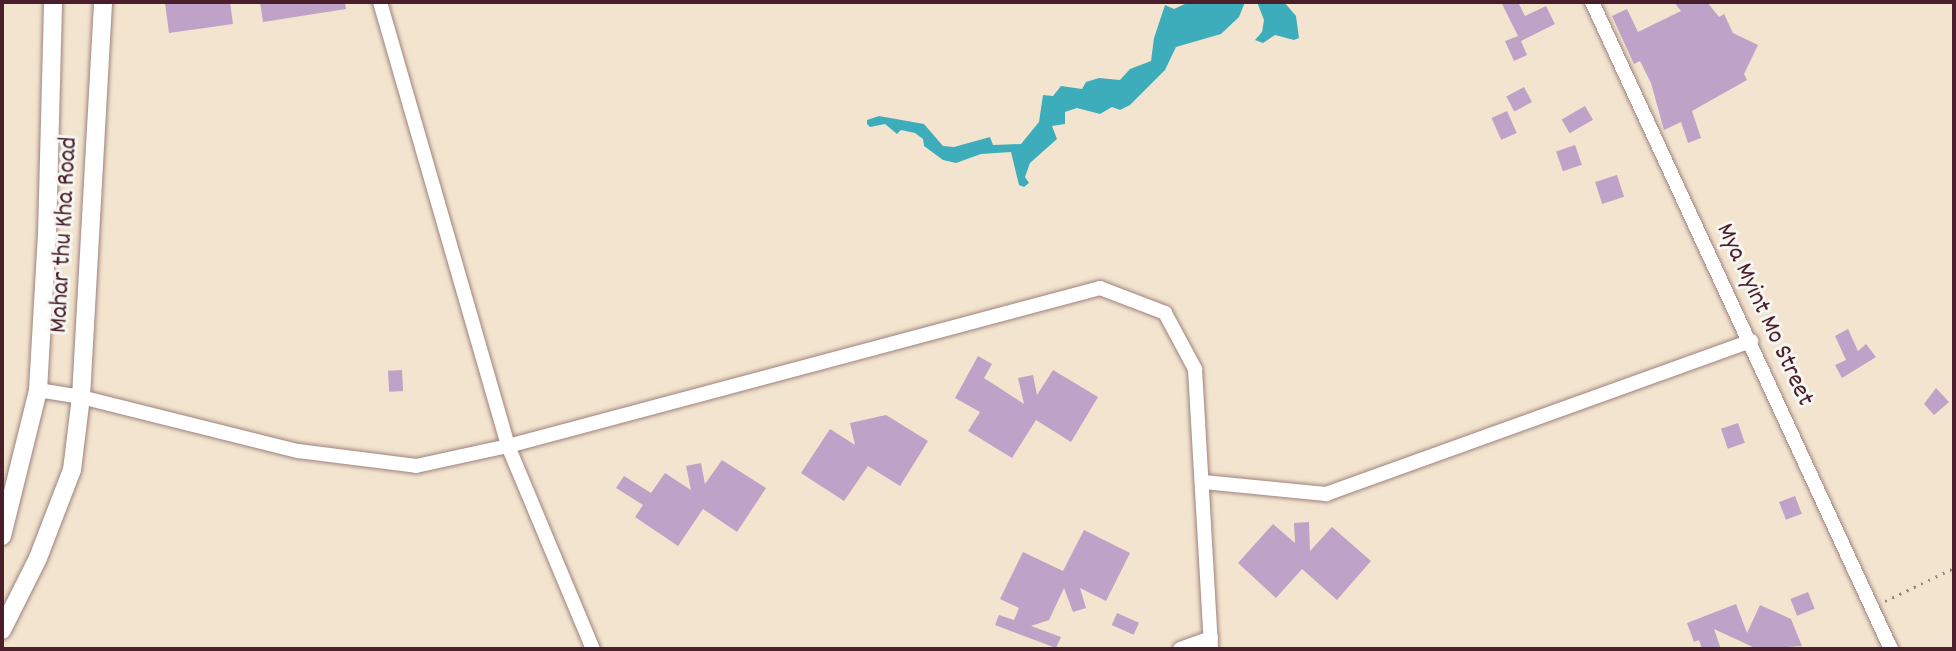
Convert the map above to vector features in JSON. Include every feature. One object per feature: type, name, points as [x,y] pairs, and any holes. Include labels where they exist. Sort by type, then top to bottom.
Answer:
[{"type":"main road","points":[[2,536],[38,390],[47,235],[53,2]]},
{"type":"main road","name":"Mahar thu Kha Road","points":[[2,630],[38,558],[72,470],[81,397],[103,2]]},
{"type":"street","points":[[380,2],[508,446],[593,649]]},
{"type":"street","name":"Mya Myint Mo Street","points":[[1592,2],[1891,649]]},
{"type":"street","points":[[38,390],[81,397],[298,451],[416,466],[508,446],[1100,288],[1165,313],[1195,369],[1211,644],[1180,649]]},
{"type":"street","points":[[1203,482],[1326,494],[1751,341]]},
{"type":"path","points":[[1872,608],[1954,568]]},
{"type":"water","points":[[1245,2],[1239,17],[1221,34],[1176,47],[1165,70],[1130,105],[1120,110],[1112,107],[1100,114],[1077,108],[1065,112],[1065,124],[1052,126],[1057,139],[1030,163],[1025,177],[1029,183],[1024,187],[1019,185],[1011,152],[981,154],[956,163],[943,160],[924,146],[923,139],[915,133],[901,130],[897,134],[885,124],[870,127],[867,124],[867,120],[879,116],[924,124],[943,146],[954,147],[990,137],[993,145],[1021,144],[1039,122],[1043,95],[1053,96],[1061,86],[1082,89],[1086,82],[1099,78],[1120,80],[1130,69],[1151,61],[1154,38],[1165,5],[1174,9],[1187,3]]},
{"type":"water","points":[[1257,2],[1284,2],[1296,16],[1299,38],[1294,40],[1275,35],[1263,43],[1255,40],[1262,32],[1264,20]]},
{"type":"building","points":[[230,2],[233,24],[169,33],[165,3]]},
{"type":"building","points":[[260,2],[345,2],[346,9],[263,22]]},
{"type":"building","points":[[1501,2],[1518,2],[1525,16],[1546,6],[1555,24],[1521,41],[1527,55],[1514,61],[1505,41],[1518,36]]},
{"type":"building","points":[[1674,2],[1707,2],[1719,17],[1724,14],[1733,33],[1758,45],[1744,74],[1747,80],[1692,111],[1701,138],[1688,143],[1681,122],[1664,130],[1651,83],[1640,61],[1634,64],[1612,16],[1627,9],[1638,32],[1681,11]]},
{"type":"building","points":[[1524,87],[1532,102],[1514,111],[1506,96]]},
{"type":"building","points":[[1585,106],[1593,120],[1570,133],[1562,120]]},
{"type":"building","points":[[1507,111],[1517,133],[1501,140],[1491,118]]},
{"type":"building","points":[[1575,145],[1582,165],[1563,171],[1556,152]]},
{"type":"building","points":[[1617,175],[1624,197],[1602,204],[1595,182]]},
{"type":"building","points":[[1848,329],[1858,351],[1866,344],[1876,357],[1842,378],[1835,365],[1846,360],[1835,336]]},
{"type":"building","points":[[978,356],[992,364],[984,378],[1024,404],[1018,378],[1033,375],[1037,395],[1053,370],[1098,397],[1071,442],[1036,420],[1012,458],[968,431],[980,412],[955,398]]},
{"type":"building","points":[[402,370],[403,391],[389,392],[388,371]]},
{"type":"building","points":[[1936,388],[1949,402],[1934,415],[1924,404]]},
{"type":"building","points":[[886,415],[928,441],[900,486],[868,466],[844,501],[801,473],[830,429],[855,445],[850,423]]},
{"type":"building","points":[[1738,423],[1745,443],[1728,449],[1721,429]]},
{"type":"building","points":[[722,460],[766,488],[737,532],[703,509],[678,546],[635,517],[643,505],[616,488],[624,476],[651,493],[665,473],[691,490],[686,466],[701,463],[705,484]]},
{"type":"building","points":[[1795,496],[1802,514],[1786,520],[1779,502]]},
{"type":"building","points":[[1309,522],[1310,551],[1332,527],[1371,561],[1337,600],[1302,569],[1276,598],[1238,563],[1273,524],[1295,543],[1294,523]]},
{"type":"building","points":[[1084,530],[1130,553],[1106,601],[1080,588],[1086,608],[1073,612],[1064,588],[1049,620],[1031,626],[1061,637],[1056,648],[995,625],[999,615],[1014,620],[1019,608],[1000,599],[1023,552],[1063,571]]},
{"type":"building","points":[[1808,592],[1815,609],[1797,616],[1790,599]]},
{"type":"building","points":[[1736,604],[1747,633],[1760,605],[1791,619],[1802,646],[1757,649],[1714,629],[1721,649],[1702,649],[1699,640],[1694,642],[1687,623]]},
{"type":"building","points":[[1117,613],[1139,623],[1134,635],[1112,625]]}]
